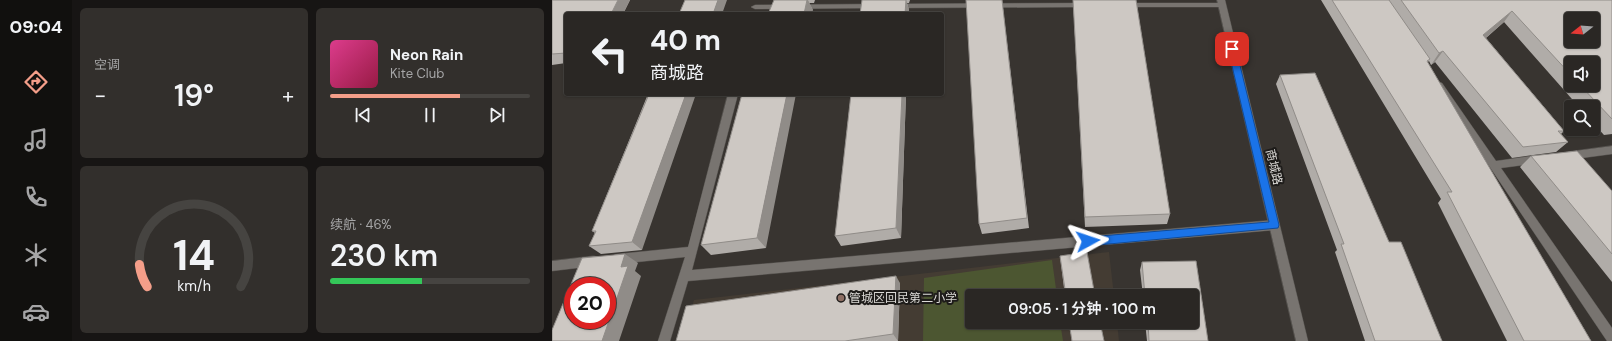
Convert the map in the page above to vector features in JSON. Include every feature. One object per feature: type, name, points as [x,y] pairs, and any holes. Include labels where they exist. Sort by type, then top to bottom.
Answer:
[{"type":"street","points":[[1111,5],[1221,2]]},
{"type":"street","name":"商城路","points":[[1221,2],[1302,341]]},
{"type":"street","points":[[755,7],[1095,5]]},
{"type":"street","points":[[1435,79],[1612,338]]},
{"type":"street","points":[[664,341],[692,251],[732,96]]},
{"type":"street","points":[[1494,165],[1612,150]]},
{"type":"street","points":[[684,276],[1274,225]]},
{"type":"street","points":[[552,266],[692,251]]},
{"type":"shaded area","name":"管城区回民第二小学","points":[[1109,252],[1113,289],[965,289],[965,329],[1118,329],[1119,341],[682,341],[694,300]]},
{"type":"green space","points":[[1052,260],[1056,289],[965,289],[965,329],[1061,329],[1063,341],[923,341],[924,278]]},
{"type":"building","points":[[552,0],[618,0],[612,12],[564,12],[564,53],[552,54]]},
{"type":"building","points":[[685,0],[718,0],[714,12],[680,12]]},
{"type":"building","points":[[774,0],[807,0],[804,12],[769,12]]},
{"type":"building","points":[[862,0],[906,0],[905,12],[860,12]]},
{"type":"building","points":[[966,0],[1002,0],[1027,218],[979,224]]},
{"type":"building","points":[[1073,0],[1136,0],[1170,214],[1085,217]]},
{"type":"building","points":[[1332,0],[1389,0],[1430,59],[1427,61],[1591,341],[1524,341],[1447,192],[1452,192]]},
{"type":"building","points":[[1401,0],[1612,0],[1612,119],[1600,106],[1600,100],[1594,100],[1587,92],[1600,92],[1600,56],[1564,56],[1564,67],[1512,11],[1483,35],[1564,131],[1558,131],[1568,142],[1523,147],[1443,51],[1439,53]]},
{"type":"building","points":[[1315,73],[1389,242],[1401,242],[1442,341],[1375,341],[1341,244],[1344,244],[1280,75]]},
{"type":"building","points":[[648,96],[685,96],[632,242],[589,246],[596,231],[592,231]]},
{"type":"building","points":[[741,96],[787,96],[757,238],[701,245]]},
{"type":"building","points":[[851,96],[902,96],[896,228],[835,236]]},
{"type":"building","points":[[1577,151],[1612,191],[1612,254],[1531,156]]},
{"type":"building","points":[[1087,252],[1094,289],[1065,289],[1060,256]]},
{"type":"building","points":[[625,254],[621,267],[628,266],[616,301],[616,277],[574,277],[582,258]]},
{"type":"building","points":[[1196,261],[1208,341],[1149,341],[1148,329],[1199,329],[1199,289],[1144,289],[1142,262]]},
{"type":"building","points":[[896,276],[893,334],[845,341],[676,341],[686,306]]},
{"type":"building","points":[[564,301],[564,329],[606,329],[602,341],[552,341],[552,330]]},
{"type":"building","points":[[1070,329],[1101,329],[1104,341],[1072,341]]},
{"type":"place","name":"管城区回民第二小学","points":[[841,298]]},
{"type":"route","points":[[1088,241],[1274,225],[1232,49]]}]
